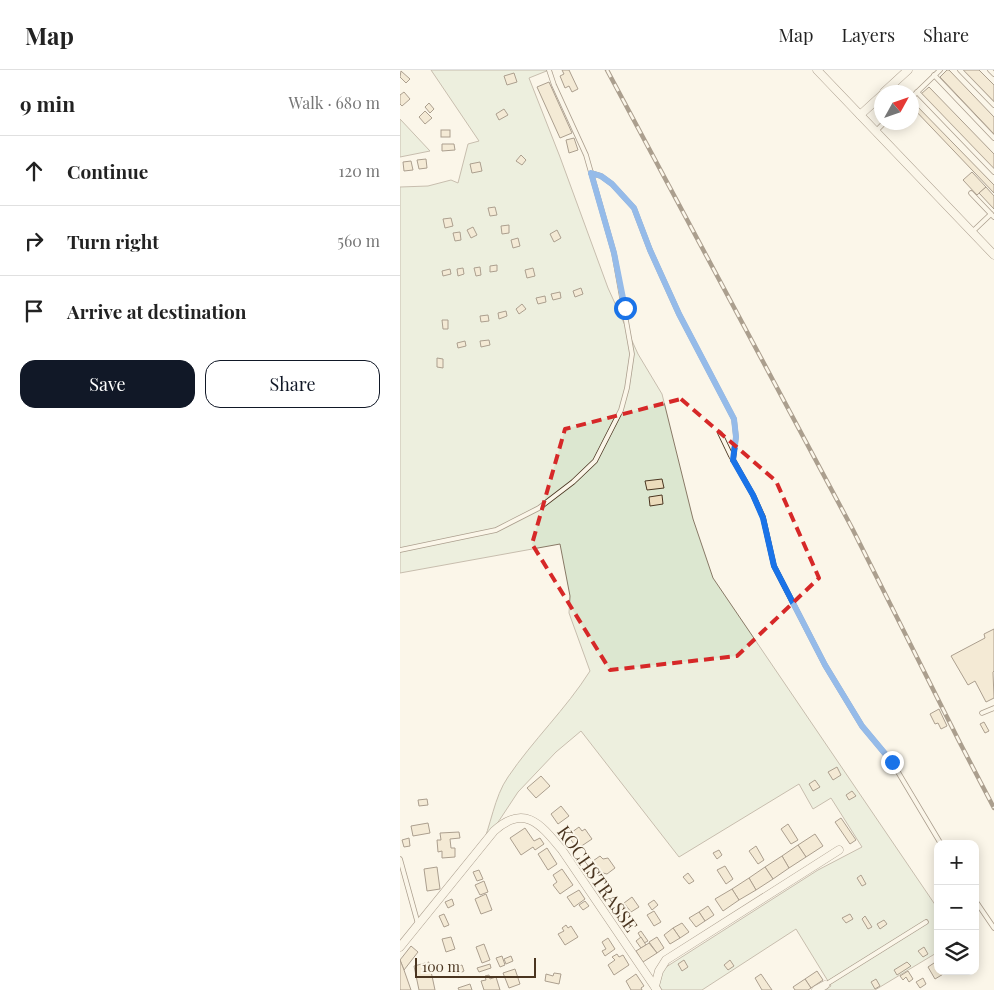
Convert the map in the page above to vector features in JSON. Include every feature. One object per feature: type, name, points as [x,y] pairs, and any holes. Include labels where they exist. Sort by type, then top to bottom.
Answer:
[{"type":"street","points":[[818,70],[994,255]]},
{"type":"street","points":[[892,85],[908,70]]},
{"type":"street","points":[[860,115],[874,102]]},
{"type":"street","name":"KOCHSTRASSE","points":[[400,947],[494,831],[511,819],[520,817],[533,820],[548,833],[562,850],[656,988]]},
{"type":"street","name":"KOCHSTRASSE","points":[[656,988],[659,971],[666,960],[839,850]]},
{"type":"street","points":[[816,990],[825,985]]},
{"type":"lane","points":[[400,550],[496,530],[522,518],[555,497],[584,473],[595,461],[612,431],[621,410],[627,388],[632,354],[614,253],[586,155],[549,70]]},
{"type":"lane","points":[[919,90],[940,70]]},
{"type":"lane","points":[[960,70],[994,105]]},
{"type":"lane","points":[[990,70],[994,74]]},
{"type":"lane","points":[[934,75],[994,138]]},
{"type":"lane","points":[[919,94],[994,172]]},
{"type":"lane","points":[[591,173],[601,176],[612,184],[634,208],[650,250],[679,314],[734,419],[736,437],[733,460]]},
{"type":"lane","points":[[971,193],[992,215],[972,232]]},
{"type":"lane","points":[[720,433],[763,518],[774,566],[825,665],[862,726],[892,762],[939,840]]},
{"type":"lane","points":[[982,713],[994,708]]},
{"type":"lane","points":[[400,859],[418,924]]},
{"type":"lane","points":[[979,906],[994,928]]},
{"type":"lane","points":[[825,985],[926,922]]},
{"type":"highlighted area","points":[[681,399],[776,481],[819,578],[737,656],[610,670],[532,544],[565,429]]},
{"type":"green space","points":[[431,70],[549,70],[529,78],[608,288],[638,354],[662,394],[693,519],[713,578],[934,903],[934,954],[875,990],[825,990],[831,986],[796,929],[702,990],[662,990],[659,985],[663,969],[818,870],[862,847],[831,798],[813,809],[799,784],[679,857],[581,731],[556,752],[518,792],[481,848],[503,785],[590,671],[569,613],[570,596],[560,544],[400,573],[400,187],[428,186],[451,180],[458,183],[468,144],[479,141]]},
{"type":"green space","points":[[400,119],[430,151],[400,157]]},
{"type":"building","points":[[562,70],[569,70],[578,89],[572,92],[569,86],[565,88],[560,76],[564,74]]},
{"type":"building","points":[[947,70],[994,117],[994,134],[940,77]]},
{"type":"building","points":[[962,70],[979,70],[994,85],[994,103]]},
{"type":"building","points":[[401,71],[410,79],[406,83],[400,77]]},
{"type":"building","points":[[514,73],[517,82],[507,85],[504,76]]},
{"type":"building","points":[[549,82],[572,133],[560,138],[537,87]]},
{"type":"building","points":[[929,87],[994,154],[994,170],[921,94]]},
{"type":"building","points":[[404,92],[410,99],[402,106],[400,104],[400,95]]},
{"type":"building","points":[[429,103],[434,109],[430,113],[425,107]]},
{"type":"building","points":[[919,108],[994,185],[994,193],[919,114]]},
{"type":"building","points":[[504,109],[508,115],[499,120],[496,114]]},
{"type":"building","points":[[425,111],[432,118],[425,124],[419,117]]},
{"type":"building","points":[[441,130],[450,130],[450,137],[441,137]]},
{"type":"building","points":[[574,138],[578,150],[569,153],[566,140]]},
{"type":"building","points":[[442,144],[454,144],[455,150],[442,151]]},
{"type":"building","points":[[521,155],[526,160],[522,165],[516,161]]},
{"type":"building","points":[[426,159],[427,168],[419,169],[417,160]]},
{"type":"building","points":[[411,161],[413,170],[404,171],[403,162]]},
{"type":"building","points":[[480,162],[482,171],[472,173],[470,164]]},
{"type":"building","points":[[972,172],[986,187],[977,195],[963,180]]},
{"type":"building","points":[[986,187],[994,196],[994,209],[979,193]]},
{"type":"building","points":[[495,207],[497,215],[490,216],[488,208]]},
{"type":"building","points":[[451,218],[453,226],[445,228],[443,219]]},
{"type":"building","points":[[509,225],[509,233],[502,234],[501,226]]},
{"type":"building","points":[[473,227],[477,235],[471,238],[467,230]]},
{"type":"building","points":[[557,230],[561,238],[554,242],[550,234]]},
{"type":"building","points":[[460,232],[461,240],[455,241],[453,233]]},
{"type":"building","points":[[518,238],[520,246],[513,248],[511,240]]},
{"type":"building","points":[[497,265],[497,271],[490,272],[490,266]]},
{"type":"building","points":[[480,267],[481,275],[476,276],[474,268]]},
{"type":"building","points":[[463,268],[464,274],[458,276],[457,269]]},
{"type":"building","points":[[533,268],[535,276],[527,278],[525,270]]},
{"type":"building","points":[[450,269],[451,274],[443,276],[442,271]]},
{"type":"building","points":[[581,288],[583,294],[575,297],[573,291]]},
{"type":"building","points":[[560,292],[561,298],[553,300],[551,294]]},
{"type":"building","points":[[545,296],[546,302],[538,304],[536,298]]},
{"type":"building","points":[[522,304],[526,309],[519,314],[516,309]]},
{"type":"building","points":[[506,311],[507,316],[499,319],[498,313]]},
{"type":"building","points":[[488,315],[489,321],[481,322],[480,316]]},
{"type":"building","points":[[442,320],[448,320],[448,329],[443,329]]},
{"type":"building","points":[[489,340],[490,345],[481,347],[480,341]]},
{"type":"building","points":[[465,341],[466,346],[458,348],[457,343]]},
{"type":"building","points":[[437,358],[443,359],[443,368],[437,367]]},
{"type":"building","points":[[662,479],[664,488],[647,490],[645,481]]},
{"type":"building","points":[[662,495],[663,504],[650,506],[649,497]]},
{"type":"building","points":[[994,629],[994,698],[986,702],[975,681],[968,685],[951,656],[985,638],[984,634]]},
{"type":"building","points":[[939,709],[947,726],[941,729],[938,723],[935,724],[930,714]]},
{"type":"building","points":[[984,722],[989,731],[985,733],[980,724]]},
{"type":"building","points":[[837,767],[841,775],[833,780],[828,772]]},
{"type":"building","points":[[541,776],[550,786],[536,798],[527,788]]},
{"type":"building","points":[[815,780],[820,787],[813,791],[809,784]]},
{"type":"building","points":[[852,791],[856,796],[849,800],[846,795]]},
{"type":"building","points":[[427,799],[428,805],[419,806],[418,800]]},
{"type":"building","points":[[561,806],[569,816],[558,824],[551,814]]},
{"type":"building","points":[[841,818],[856,840],[850,844],[835,822]]},
{"type":"building","points":[[428,823],[430,833],[413,836],[411,826]]},
{"type":"building","points":[[788,824],[798,840],[791,844],[781,829]]},
{"type":"building","points":[[579,827],[582,831],[585,829],[592,839],[577,849],[568,835]]},
{"type":"building","points":[[525,828],[534,841],[540,838],[544,844],[535,850],[533,847],[521,855],[510,838]]},
{"type":"building","points":[[459,832],[460,838],[450,839],[451,848],[455,848],[455,857],[442,858],[442,851],[438,852],[437,840],[441,840],[440,833]]},
{"type":"building","points":[[815,834],[823,846],[806,857],[798,845]]},
{"type":"building","points":[[409,838],[410,846],[404,847],[402,840]]},
{"type":"building","points":[[798,845],[806,857],[789,868],[782,856]]},
{"type":"building","points":[[756,846],[764,860],[758,864],[749,851]]},
{"type":"building","points":[[547,848],[557,864],[548,870],[538,854]]},
{"type":"building","points":[[719,850],[722,855],[717,859],[713,853]]},
{"type":"building","points":[[600,856],[603,859],[608,858],[615,868],[607,874],[595,871],[590,863]]},
{"type":"building","points":[[782,856],[789,868],[773,879],[765,867]]},
{"type":"building","points":[[725,866],[733,879],[726,884],[717,870]]},
{"type":"building","points":[[437,867],[440,889],[427,891],[424,869]]},
{"type":"building","points":[[765,867],[773,879],[756,890],[749,878]]},
{"type":"building","points":[[562,869],[573,885],[560,894],[553,885],[557,882],[553,875]]},
{"type":"building","points":[[479,870],[483,879],[477,881],[473,872]]},
{"type":"building","points":[[688,873],[694,881],[689,884],[683,877]]},
{"type":"building","points":[[861,875],[866,884],[862,886],[857,878]]},
{"type":"building","points":[[749,878],[756,890],[739,900],[732,889]]},
{"type":"building","points":[[484,881],[488,892],[480,895],[475,885]]},
{"type":"building","points":[[732,889],[739,900],[723,911],[715,899]]},
{"type":"building","points":[[579,890],[585,899],[574,907],[567,897]]},
{"type":"building","points":[[486,894],[492,910],[481,914],[475,899]]},
{"type":"building","points":[[632,897],[639,907],[631,912],[624,903]]},
{"type":"building","points":[[452,899],[454,905],[448,908],[445,902]]},
{"type":"building","points":[[654,900],[658,905],[652,910],[648,904]]},
{"type":"building","points":[[585,901],[589,906],[583,910],[579,905]]},
{"type":"building","points":[[708,906],[714,915],[705,921],[699,912]]},
{"type":"building","points":[[654,911],[661,922],[654,926],[647,915]]},
{"type":"building","points":[[699,912],[705,921],[696,927],[689,918]]},
{"type":"building","points":[[444,914],[449,925],[444,927],[439,916]]},
{"type":"building","points":[[850,914],[853,919],[846,923],[842,918]]},
{"type":"building","points":[[865,916],[872,927],[868,929],[862,919]]},
{"type":"building","points":[[884,920],[887,924],[880,929],[877,924]]},
{"type":"building","points":[[682,923],[689,932],[680,938],[673,928]]},
{"type":"building","points":[[566,925],[568,928],[571,926],[578,937],[565,945],[558,934],[564,931],[562,928]]},
{"type":"building","points":[[673,928],[680,938],[670,944],[664,935]]},
{"type":"building","points":[[641,931],[648,941],[644,943],[638,933]]},
{"type":"building","points":[[451,937],[455,949],[446,952],[442,939]]},
{"type":"building","points":[[641,937],[646,945],[641,948],[636,941]]},
{"type":"building","points":[[657,937],[664,948],[657,953],[649,942]]},
{"type":"building","points":[[608,938],[615,949],[605,956],[602,951],[606,949],[602,942]]},
{"type":"building","points":[[649,943],[657,953],[643,962],[636,951]]},
{"type":"building","points":[[484,944],[490,960],[482,963],[476,947]]},
{"type":"building","points":[[411,946],[418,952],[404,970],[400,960]]},
{"type":"building","points":[[924,947],[928,954],[923,957],[918,951]]},
{"type":"building","points":[[617,954],[619,957],[623,955],[629,965],[614,975],[608,965],[615,960],[612,957]]},
{"type":"building","points":[[502,956],[505,965],[500,967],[496,958]]},
{"type":"building","points":[[511,956],[513,961],[506,964],[504,959]]},
{"type":"building","points":[[400,960],[404,970],[411,990],[400,990]]},
{"type":"building","points":[[684,960],[688,967],[682,971],[678,964]]},
{"type":"building","points":[[730,960],[734,966],[728,970],[724,965]]},
{"type":"building","points":[[429,962],[435,990],[419,990],[414,966]]},
{"type":"building","points":[[907,962],[911,966],[897,975],[894,970]]},
{"type":"building","points":[[934,963],[934,975],[942,975],[935,979],[928,967]]},
{"type":"building","points":[[490,964],[491,968],[479,972],[477,968]]},
{"type":"building","points":[[462,965],[464,971],[458,974],[456,967]]},
{"type":"building","points":[[515,969],[520,984],[509,988],[503,973]]},
{"type":"building","points":[[817,971],[823,980],[811,988],[805,979]]},
{"type":"building","points":[[908,971],[913,979],[909,982],[906,977],[903,980],[900,976]]},
{"type":"building","points":[[554,973],[561,974],[559,984],[545,981],[546,974],[553,976]]},
{"type":"building","points":[[636,974],[644,986],[641,988],[642,990],[631,990],[626,981]]},
{"type":"building","points":[[761,974],[772,990],[762,990],[755,978]]},
{"type":"building","points":[[489,975],[490,979],[496,977],[500,990],[484,990],[481,981],[486,980],[485,976]]},
{"type":"building","points":[[923,978],[926,984],[920,988],[916,982]]},
{"type":"building","points":[[805,979],[811,988],[808,990],[795,990],[793,987]]},
{"type":"building","points":[[876,979],[880,986],[875,989],[871,982]]},
{"type":"building","points":[[470,984],[472,990],[459,990],[458,988]]},
{"type":"railway","points":[[607,70],[852,528],[994,808]]},
{"type":"route","points":[[625,308],[614,253],[591,173],[601,176],[612,184],[634,208],[650,250],[679,314],[734,419],[736,437],[733,460],[753,495],[763,518],[774,566],[825,665],[862,726],[892,762]]}]
